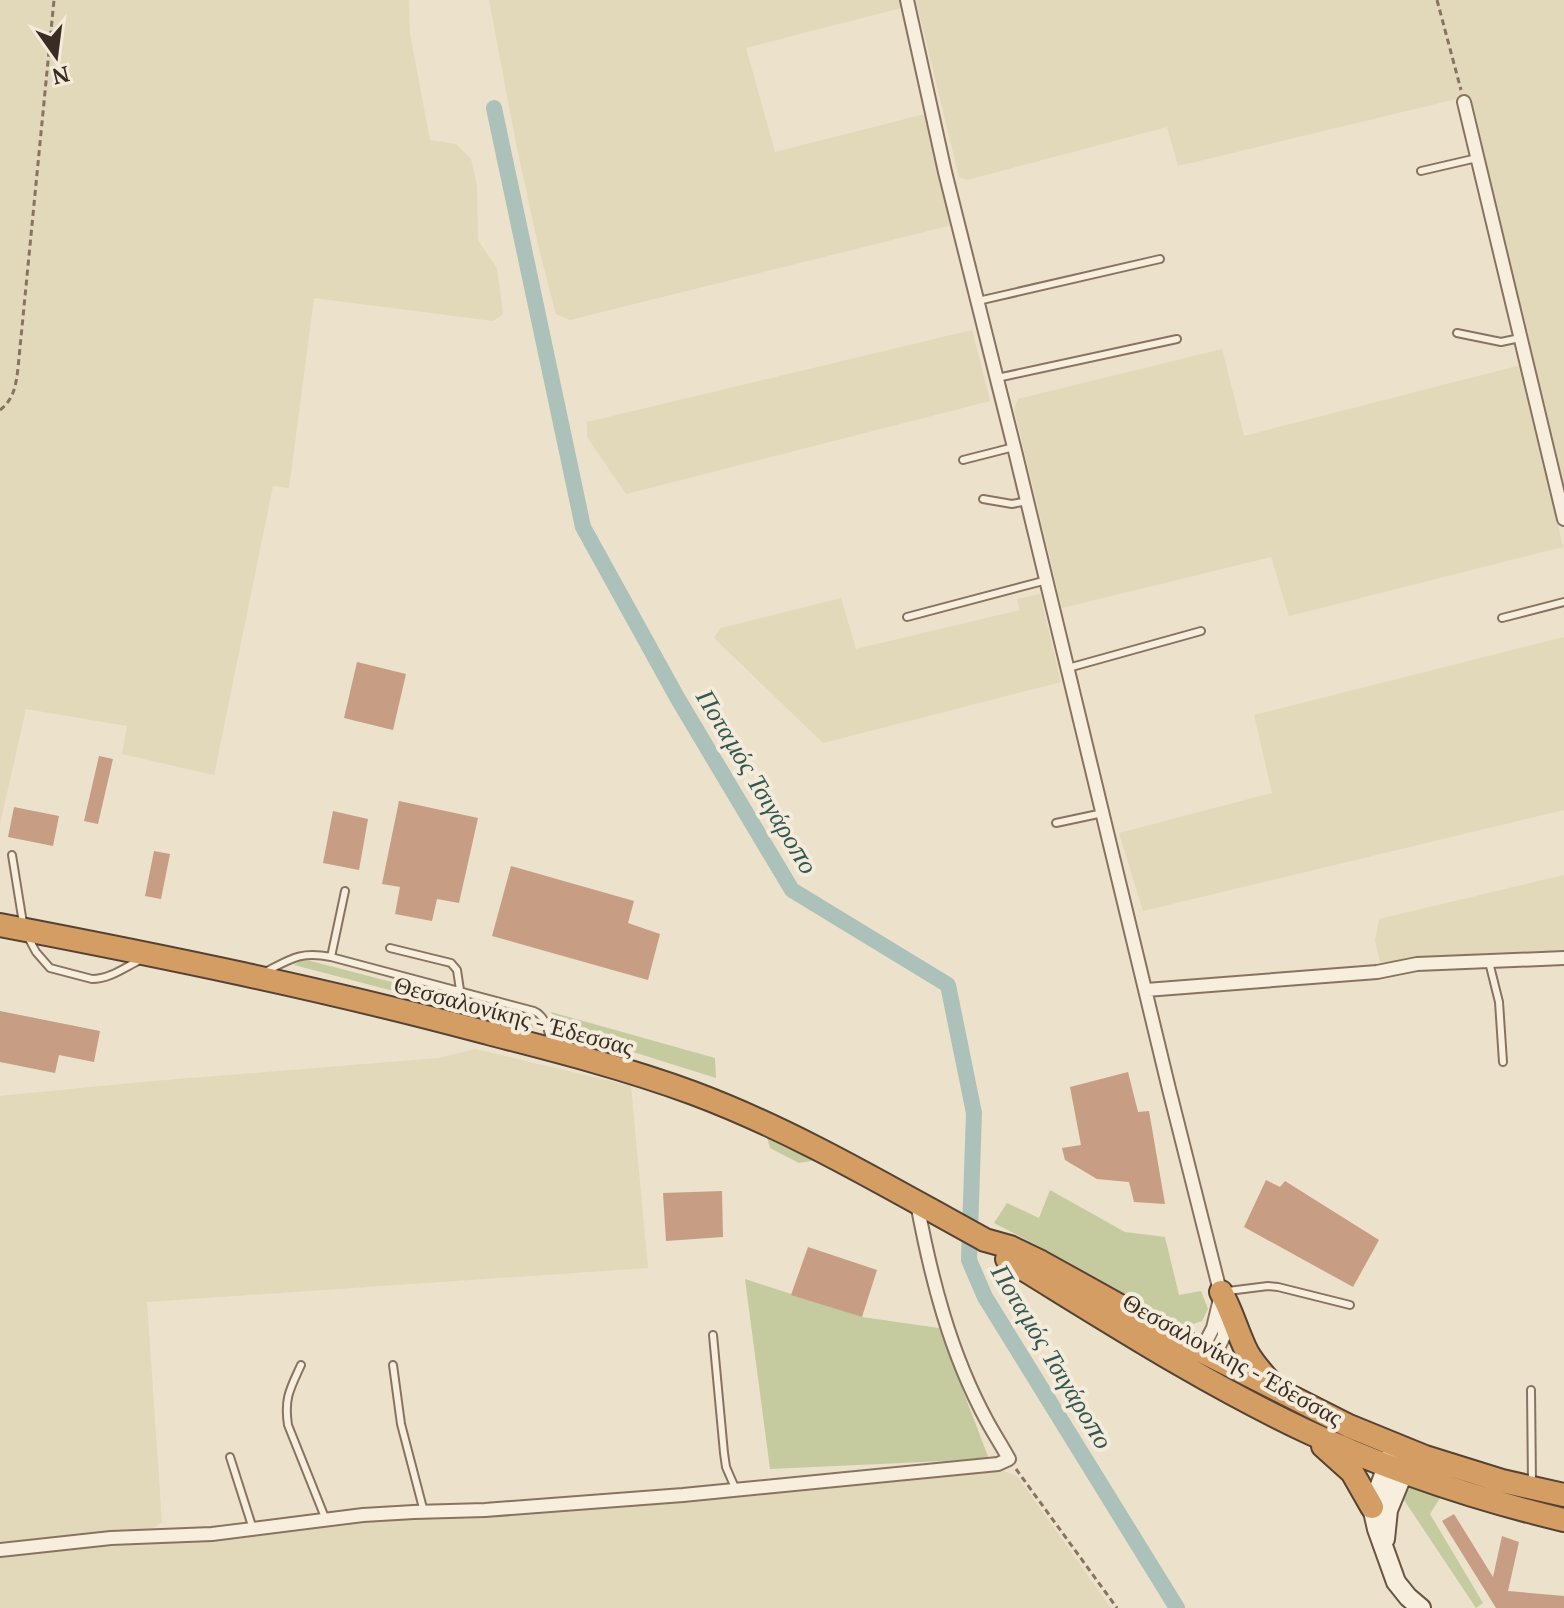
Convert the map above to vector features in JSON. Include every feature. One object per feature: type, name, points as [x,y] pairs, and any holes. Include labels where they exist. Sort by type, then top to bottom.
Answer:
[{"type":"highway","name":"Θεσσαλονίκης - Έδεσσας","points":[[0,925],[392,1007],[554,1050],[692,1093],[746,1114],[834,1157],[985,1240],[1003,1257],[1201,1364],[1307,1432],[1399,1459],[1564,1495]]},
{"type":"highway","points":[[1221,1292],[1246,1350],[1277,1390]]},
{"type":"highway","name":"Θεσσαλονίκης - Έδεσσας","points":[[1201,1364],[1277,1390],[1349,1426],[1399,1459],[1496,1502],[1564,1520]]},
{"type":"highway","points":[[1307,1432],[1352,1472],[1372,1507]]},
{"type":"main road","points":[[1399,1459],[1372,1507],[1396,1582],[1421,1608]]},
{"type":"main road","points":[[1384,1546],[1399,1459]]},
{"type":"street","points":[[907,0],[945,172],[1221,1292],[1217,1318],[1201,1364]]},
{"type":"street","points":[[1464,102],[1564,519]]},
{"type":"street","points":[[1146,990],[1377,972],[1417,964],[1564,958]]},
{"type":"street","points":[[0,1550],[111,1538],[212,1534],[363,1515],[485,1510],[736,1490],[998,1464],[1009,1459],[982,1411],[952,1340],[932,1277],[922,1206]]},
{"type":"lane","points":[[1421,171],[1477,158]]},
{"type":"lane","points":[[978,301],[1160,259]]},
{"type":"lane","points":[[1457,333],[1501,342],[1520,338]]},
{"type":"lane","points":[[997,378],[1177,339]]},
{"type":"lane","points":[[963,460],[1014,447]]},
{"type":"lane","points":[[983,499],[1012,504],[1027,501]]},
{"type":"lane","points":[[907,617],[1047,580]]},
{"type":"lane","points":[[1502,618],[1564,602]]},
{"type":"lane","points":[[1068,668],[1201,631]]},
{"type":"lane","points":[[1056,823],[1103,813]]},
{"type":"lane","points":[[12,855],[24,929],[36,952],[50,968],[98,980],[150,954]]},
{"type":"lane","points":[[331,957],[345,891]]},
{"type":"lane","points":[[390,948],[451,963],[457,970],[460,990]]},
{"type":"lane","points":[[256,977],[295,956],[318,954],[331,957],[539,1013],[545,1020],[554,1050]]},
{"type":"lane","points":[[1489,962],[1499,1002],[1503,1062]]},
{"type":"lane","points":[[1221,1292],[1268,1286],[1350,1305]]},
{"type":"lane","points":[[713,1335],[726,1467],[736,1490]]},
{"type":"lane","points":[[301,1365],[287,1397],[288,1425],[326,1520]]},
{"type":"lane","points":[[393,1365],[401,1424],[424,1512]]},
{"type":"lane","points":[[1531,1390],[1533,1487]]},
{"type":"lane","points":[[230,1457],[253,1529]]},
{"type":"path","points":[[0,410],[11,401],[18,368],[54,0]]},
{"type":"path","points":[[1437,0],[1464,102]]},
{"type":"path","points":[[1009,1459],[1117,1608]]},
{"type":"shaded area","points":[[0,0],[409,0],[410,34],[430,140],[456,144],[471,159],[477,186],[478,240],[497,268],[503,314],[493,321],[314,298],[289,488],[273,486],[214,775],[122,754],[127,726],[26,709],[0,824]]},
{"type":"shaded area","points":[[489,0],[899,0],[901,8],[746,48],[775,152],[925,114],[952,225],[570,320],[556,314],[516,143]]},
{"type":"shaded area","points":[[916,0],[1564,0],[1564,497],[1469,96],[1178,166],[1167,127],[967,180],[959,177]]},
{"type":"shaded area","points":[[972,330],[990,401],[626,494],[587,437],[587,422]]},
{"type":"shaded area","points":[[1222,349],[1244,436],[1521,365],[1563,547],[1289,616],[1271,557],[1062,608],[1014,409],[1018,399]]},
{"type":"shaded area","points":[[1040,594],[1061,682],[823,743],[714,638],[721,628],[841,598],[856,649],[1020,610],[1017,599]]},
{"type":"shaded area","points":[[1564,637],[1564,810],[1143,911],[1119,833],[1272,793],[1254,715]]},
{"type":"shaded area","points":[[1564,875],[1564,950],[1380,962],[1375,941],[1379,919]]},
{"type":"shaded area","points":[[475,1049],[631,1086],[648,1268],[147,1302],[162,1522],[152,1529],[90,1534],[92,1543],[297,1530],[368,1520],[999,1469],[1017,1476],[1111,1608],[0,1608],[0,1096],[439,1058]]},
{"type":"green space","points":[[303,959],[530,1018],[539,1029],[294,965]]},
{"type":"green space","points":[[551,1012],[715,1058],[716,1078],[560,1029]]},
{"type":"green space","points":[[766,1134],[816,1160],[799,1163],[770,1148]]},
{"type":"green space","points":[[1050,1190],[1125,1232],[1165,1237],[1179,1295],[1201,1291],[1208,1309],[1202,1321],[1187,1326],[1171,1320],[994,1223],[1007,1203],[1039,1218]]},
{"type":"green space","points":[[745,1279],[862,1317],[939,1328],[989,1459],[770,1469]]},
{"type":"green space","points":[[1414,1484],[1465,1500],[1465,1505],[1440,1498],[1430,1514],[1483,1603],[1476,1608],[1398,1491]]},
{"type":"building","points":[[357,662],[406,674],[393,730],[344,718]]},
{"type":"building","points":[[99,756],[113,759],[98,824],[84,821]]},
{"type":"building","points":[[399,801],[478,818],[459,903],[437,899],[432,921],[395,914],[400,887],[382,884]]},
{"type":"building","points":[[14,807],[59,816],[53,846],[8,837]]},
{"type":"building","points":[[333,811],[368,819],[359,870],[323,863]]},
{"type":"building","points":[[154,851],[170,854],[161,899],[145,896]]},
{"type":"building","points":[[511,866],[634,901],[628,923],[660,934],[648,980],[492,936]]},
{"type":"building","points":[[0,1011],[100,1031],[94,1062],[59,1055],[55,1073],[0,1062]]},
{"type":"building","points":[[1128,1072],[1138,1112],[1149,1111],[1165,1204],[1134,1202],[1129,1182],[1097,1179],[1065,1160],[1062,1148],[1081,1145],[1070,1087]]},
{"type":"building","points":[[1266,1180],[1280,1187],[1285,1181],[1379,1240],[1353,1287],[1244,1227]]},
{"type":"building","points":[[722,1191],[723,1237],[666,1241],[663,1193]]},
{"type":"building","points":[[808,1247],[877,1270],[862,1317],[791,1295]]},
{"type":"building","points":[[1454,1514],[1493,1577],[1502,1536],[1519,1542],[1508,1591],[1564,1596],[1564,1608],[1496,1608],[1442,1521]]},
{"type":"waterway","name":"Ποταμός Τσιγάροπο","points":[[494,108],[583,527],[678,699],[792,890],[948,985],[974,1113],[969,1260],[985,1297],[1177,1608]]}]
